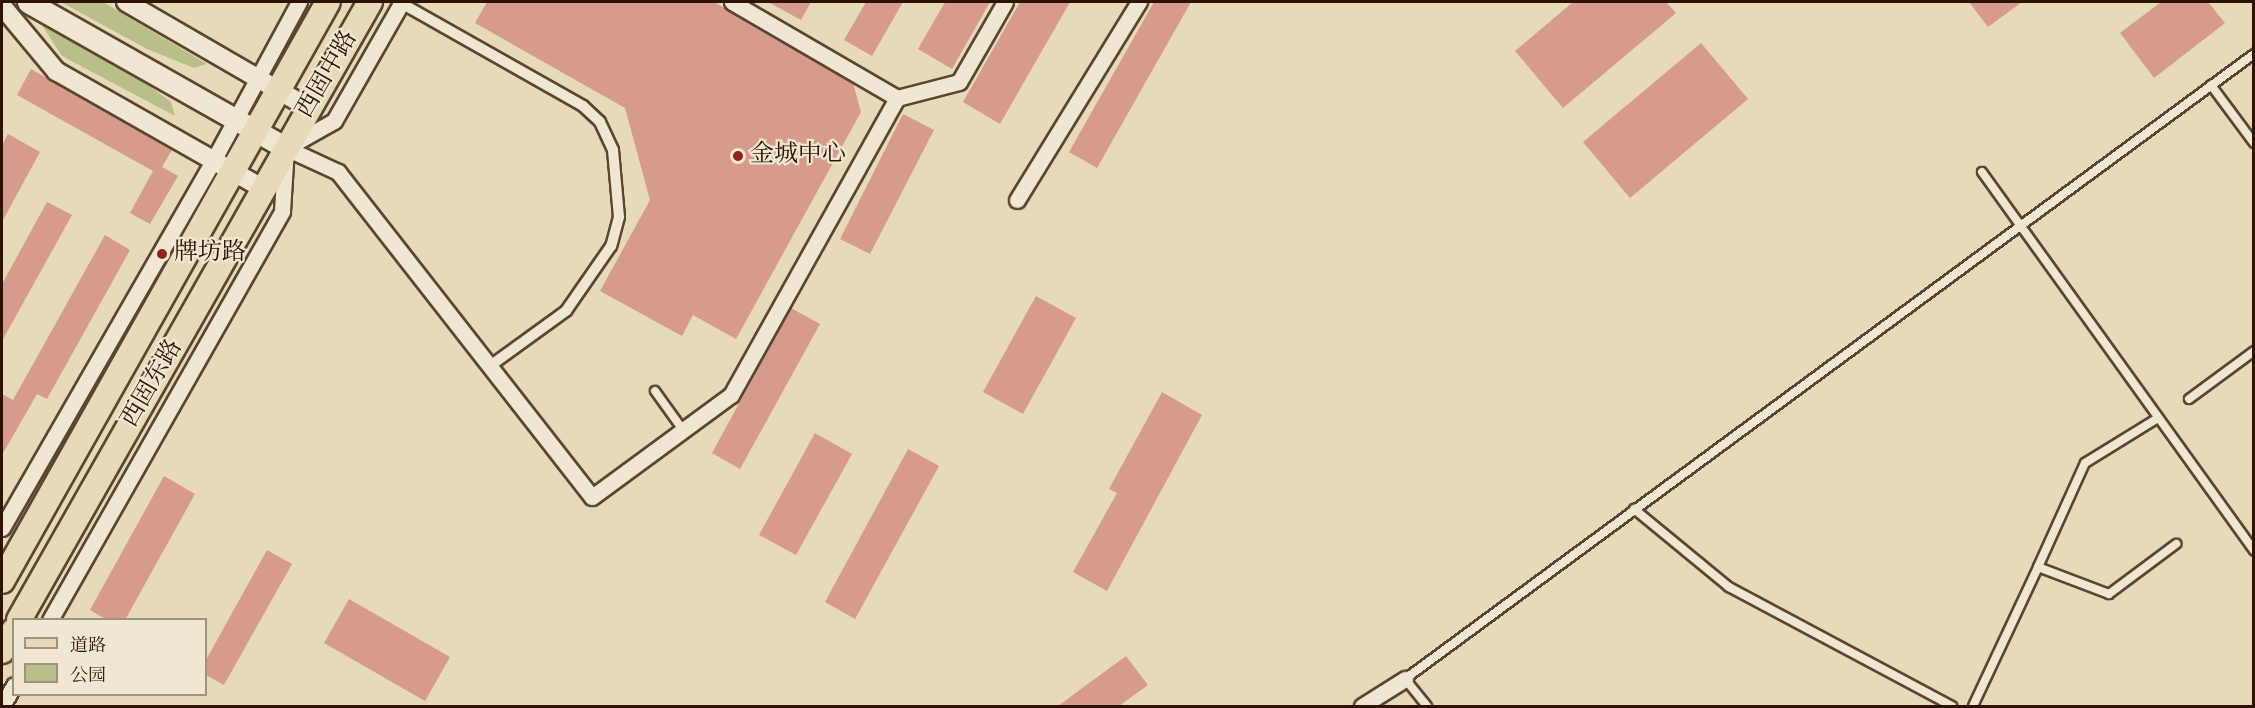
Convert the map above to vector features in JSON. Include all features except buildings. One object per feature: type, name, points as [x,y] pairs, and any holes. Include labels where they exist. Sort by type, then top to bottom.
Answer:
[{"type":"main road","points":[[28,2],[286,148]]},
{"type":"main road","name":"西固中路","points":[[255,130],[328,2]]},
{"type":"main road","name":"西固中路","points":[[286,148],[370,2]]},
{"type":"main road","name":"西固东路","points":[[2,581],[222,166],[255,130]]},
{"type":"main road","name":"西固东路","points":[[20,618],[286,148]]},
{"type":"main road","points":[[2,651],[12,634]]},
{"type":"street","points":[[126,2],[257,75],[309,108]]},
{"type":"street","points":[[2,528],[222,166],[234,118],[299,2]]},
{"type":"street","points":[[286,148],[334,121],[402,2],[583,106],[600,123],[613,150],[619,217],[611,246],[566,311],[490,366]]},
{"type":"street","points":[[732,2],[897,98],[958,82],[1005,2]]},
{"type":"street","points":[[1017,200],[1139,2]]},
{"type":"street","points":[[2,6],[56,71],[264,189]]},
{"type":"street","points":[[286,148],[338,172],[592,497],[731,395],[897,98]]},
{"type":"street","points":[[51,618],[282,211],[286,148]]},
{"type":"street","points":[[1362,706],[1405,679]]},
{"type":"street","points":[[2,706],[12,688]]},
{"type":"lane","points":[[1427,706],[1405,679],[1594,543],[1634,509],[2253,54]]},
{"type":"lane","points":[[2211,85],[2253,143]]},
{"type":"lane","points":[[1982,172],[2019,227],[2253,550]]},
{"type":"lane","points":[[2189,399],[2253,351]]},
{"type":"lane","points":[[655,391],[682,430]]},
{"type":"lane","points":[[1973,706],[2085,463],[2158,418]]},
{"type":"lane","points":[[1634,509],[1729,587],[1952,706]]},
{"type":"lane","points":[[2038,567],[2109,594],[2176,544]]},
{"type":"green space","points":[[61,2],[103,2],[207,64],[194,68],[147,49]]},
{"type":"green space","points":[[38,19],[131,72],[171,102],[175,116],[62,56]]},
{"type":"place","name":"金城中心","points":[[738,156]]},
{"type":"place","name":"牌坊路","points":[[162,254]]}]
